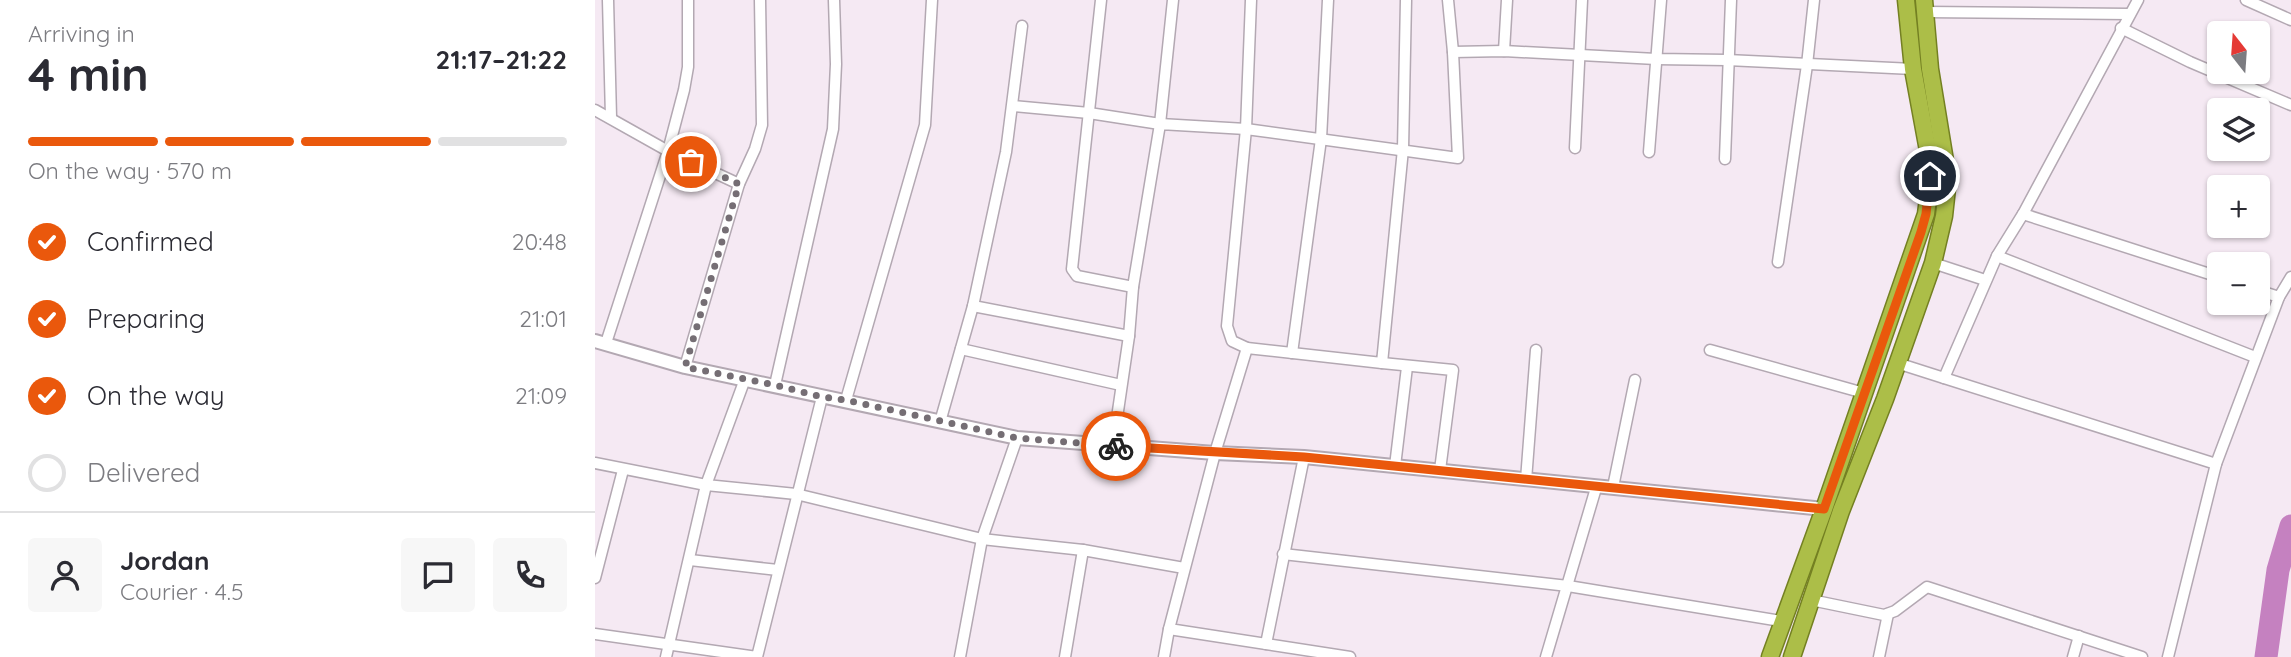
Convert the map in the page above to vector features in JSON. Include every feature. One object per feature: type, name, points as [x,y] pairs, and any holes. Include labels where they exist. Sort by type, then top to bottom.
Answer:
[{"type":"highway","points":[[1770,657],[1921,232],[1928,205],[1929,156],[1913,69],[1906,0]]},
{"type":"highway","points":[[1792,657],[1933,263],[1944,216],[1948,178],[1930,69],[1924,6]]},
{"type":"street","points":[[608,0],[611,117]]},
{"type":"street","points":[[688,0],[687,76],[668,150],[600,342],[685,367],[1017,438],[1304,457],[1824,509]]},
{"type":"street","points":[[685,367],[739,184],[755,149],[762,125],[760,0]]},
{"type":"street","points":[[775,385],[832,129],[836,64],[834,0]]},
{"type":"street","points":[[846,400],[925,125],[932,0]]},
{"type":"street","points":[[1101,0],[1072,269],[1077,276],[1133,287]]},
{"type":"street","points":[[1113,445],[1129,336],[1133,287],[1160,124],[1173,0]]},
{"type":"street","points":[[1251,0],[1246,129],[1227,326],[1232,341],[1247,348],[1453,370],[1440,470]]},
{"type":"street","points":[[1292,353],[1321,139],[1328,0]]},
{"type":"street","points":[[1382,363],[1402,149],[1406,0]]},
{"type":"street","points":[[1013,106],[1089,113],[1160,124],[1246,129],[1458,158],[1454,52],[1448,0]]},
{"type":"street","points":[[1504,51],[1507,0]]},
{"type":"street","points":[[1575,148],[1582,0]]},
{"type":"street","points":[[1649,152],[1661,0]]},
{"type":"street","points":[[1725,159],[1731,0]]},
{"type":"street","points":[[1778,262],[1814,0]]},
{"type":"street","points":[[1944,378],[1997,256],[2023,214],[2138,0]]},
{"type":"street","points":[[2246,0],[2291,20]]},
{"type":"street","points":[[1924,6],[2129,14]]},
{"type":"street","points":[[940,422],[973,306],[1006,152],[1022,26]]},
{"type":"street","points":[[2121,28],[2190,62],[2291,105]]},
{"type":"street","points":[[1454,52],[1504,51],[1913,69]]},
{"type":"street","points":[[595,110],[668,150],[739,184]]},
{"type":"street","points":[[2023,214],[2207,273]]},
{"type":"street","points":[[1997,256],[2255,357]]},
{"type":"street","points":[[1933,263],[1985,281]]},
{"type":"street","points":[[2168,657],[2216,464],[2279,297],[2291,277]]},
{"type":"street","points":[[2270,294],[2279,297]]},
{"type":"street","points":[[973,306],[1129,336]]},
{"type":"street","points":[[1164,657],[1184,568],[1247,348]]},
{"type":"street","points":[[961,349],[1121,385]]},
{"type":"street","points":[[1527,480],[1536,350]]},
{"type":"street","points":[[1710,350],[1864,393]]},
{"type":"street","points":[[1897,363],[2216,464]]},
{"type":"street","points":[[1395,466],[1407,367]]},
{"type":"street","points":[[666,657],[706,485],[745,379]]},
{"type":"street","points":[[1613,487],[1635,380]]},
{"type":"street","points":[[595,634],[757,657],[822,397]]},
{"type":"street","points":[[960,657],[982,539],[1017,438]]},
{"type":"street","points":[[1266,644],[1304,457]]},
{"type":"street","points":[[595,463],[706,485],[796,494],[982,539],[1083,550],[1184,568]]},
{"type":"street","points":[[595,578],[623,470]]},
{"type":"street","points":[[1546,657],[1596,488]]},
{"type":"street","points":[[1065,657],[1083,550]]},
{"type":"street","points":[[1283,554],[1568,586],[1781,621]]},
{"type":"street","points":[[690,560],[778,570]]},
{"type":"street","points":[[1811,600],[1873,615],[1888,614],[1927,587],[2143,657]]},
{"type":"street","points":[[1879,657],[1888,614]]},
{"type":"street","points":[[1169,629],[1350,657]]},
{"type":"street","points":[[2073,657],[2079,636]]},
{"type":"waterway","points":[[2266,657],[2278,570],[2291,526]]},
{"type":"way so far","points":[[691,162],[739,184],[685,367],[1017,438],[1116,446]]},
{"type":"route","points":[[1116,446],[1304,457],[1824,509],[1921,232],[1929,196],[1930,176]]}]
